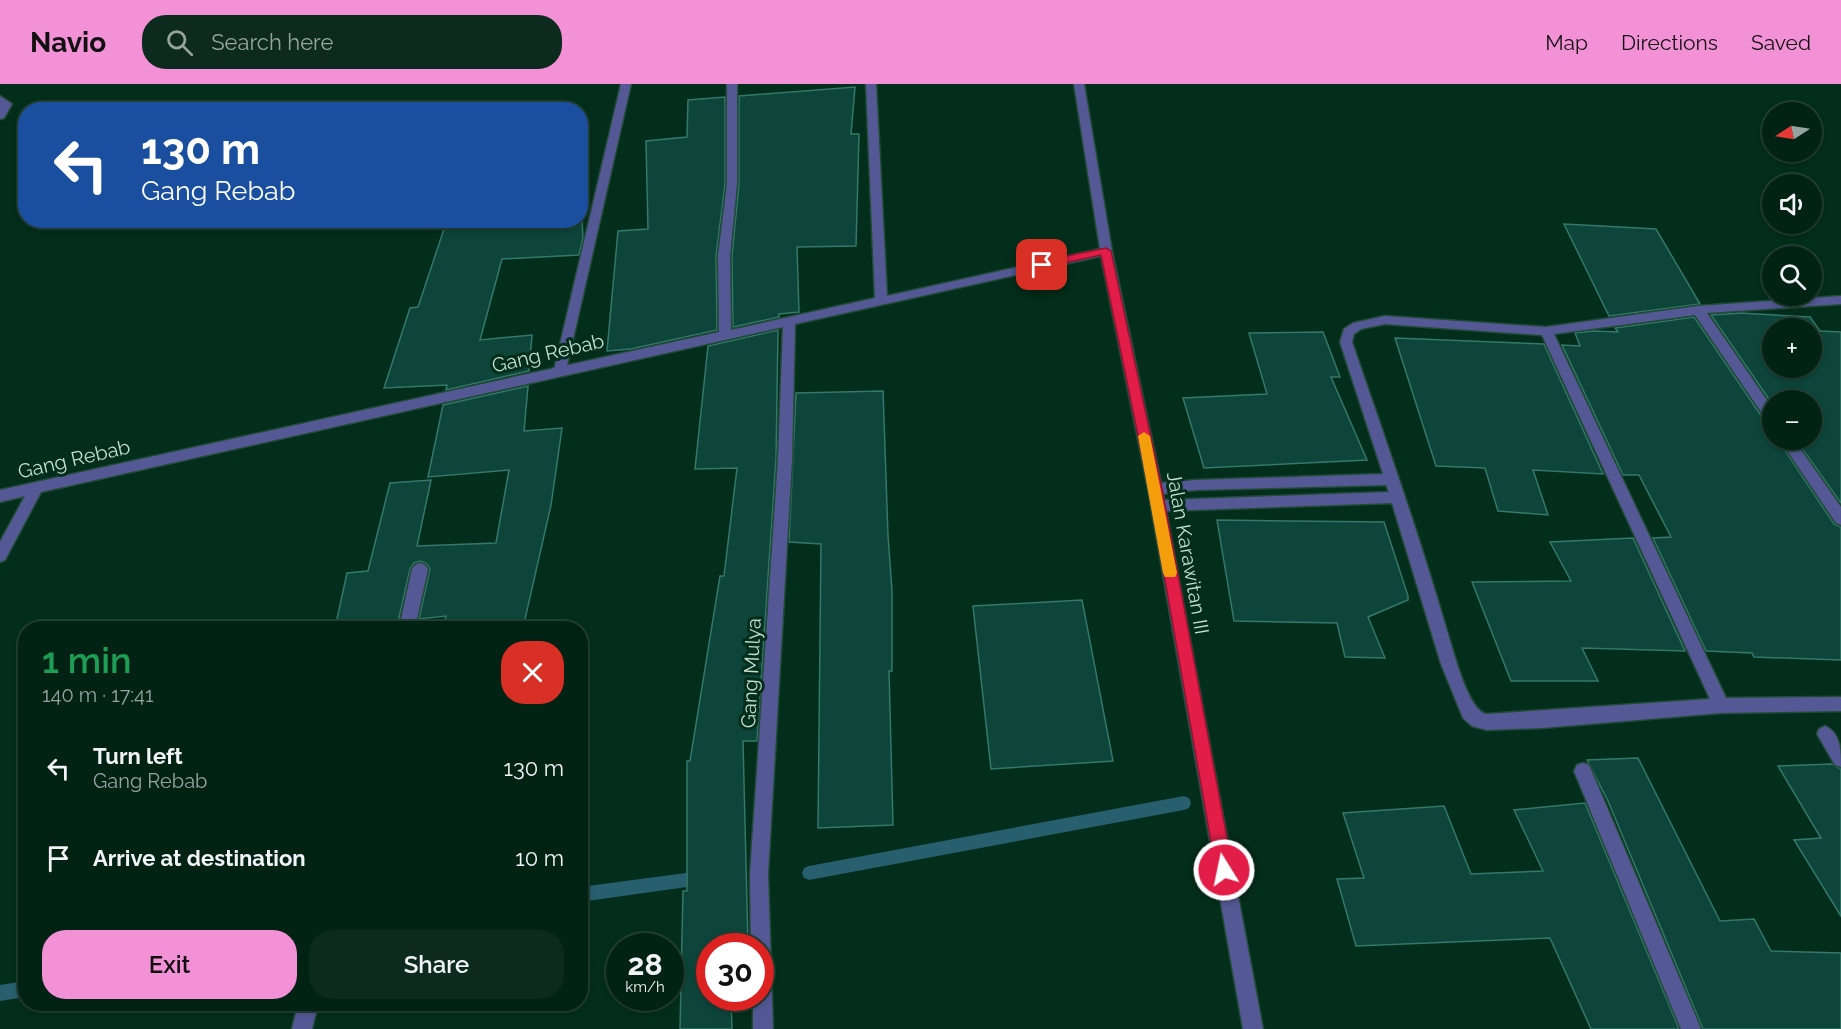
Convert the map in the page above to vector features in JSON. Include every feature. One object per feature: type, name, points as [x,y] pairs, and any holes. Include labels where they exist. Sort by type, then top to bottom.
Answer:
[{"type":"street","points":[[560,370],[626,84]]},
{"type":"street","points":[[725,334],[724,256],[732,184],[732,84]]},
{"type":"street","points":[[871,84],[881,300]]},
{"type":"street","name":"Jalan Karawitan III","points":[[1079,84],[1106,251],[1155,489],[1253,1029]]},
{"type":"street","points":[[0,99],[7,104],[0,116]]},
{"type":"street","name":"Gang Rebab","points":[[0,496],[560,370],[1106,251]]},
{"type":"street","points":[[1841,300],[1698,310],[1546,331],[1385,320],[1357,326],[1348,332],[1346,342],[1398,497],[1449,664],[1469,713],[1478,721],[1487,723],[1542,720],[1721,706],[1841,704]]},
{"type":"street","points":[[1698,310],[1762,404]]},
{"type":"street","name":"Gang Mulya","points":[[763,1029],[758,876],[784,507],[789,399],[789,320]]},
{"type":"street","points":[[1546,331],[1721,706]]},
{"type":"street","points":[[1794,450],[1841,519]]},
{"type":"street","points":[[1155,489],[1196,485],[1392,479]]},
{"type":"street","points":[[0,556],[36,488]]},
{"type":"street","points":[[1157,506],[1398,497]]},
{"type":"street","points":[[409,621],[420,569]]},
{"type":"street","points":[[1825,734],[1841,759]]},
{"type":"street","points":[[1583,771],[1691,1029]]},
{"type":"street","points":[[302,1029],[306,1011]]},
{"type":"building","points":[[855,87],[851,134],[859,134],[856,246],[797,247],[799,312],[779,314],[779,317],[733,327],[732,256],[739,184],[739,96]]},
{"type":"building","points":[[725,97],[725,184],[716,256],[717,330],[631,349],[607,351],[618,231],[648,229],[646,141],[687,137],[688,100]]},
{"type":"building","points":[[1564,224],[1656,229],[1700,304],[1609,316]]},
{"type":"building","points":[[444,228],[582,228],[583,238],[579,255],[502,259],[480,340],[532,335],[529,371],[446,390],[447,385],[384,388],[410,308],[418,307]]},
{"type":"building","points":[[1741,313],[1810,317],[1762,318],[1762,378],[1822,378],[1822,331],[1841,332],[1841,503],[1803,450],[1822,450],[1822,390],[1763,390],[1711,315]]},
{"type":"building","points":[[1694,317],[1762,417],[1762,450],[1785,450],[1834,524],[1841,527],[1841,660],[1754,657],[1752,653],[1706,651],[1653,538],[1671,537],[1639,475],[1623,475],[1562,345],[1580,346],[1575,333],[1618,332],[1615,328]]},
{"type":"building","points":[[778,330],[776,459],[757,741],[743,741],[748,933],[696,933],[696,1011],[731,1011],[732,1029],[680,1029],[680,1011],[684,1011],[684,933],[682,933],[683,891],[687,891],[687,761],[690,761],[720,576],[724,576],[737,468],[695,469],[708,346]]},
{"type":"building","points":[[1323,332],[1340,377],[1331,377],[1367,460],[1204,468],[1183,398],[1267,394],[1249,333]]},
{"type":"building","points":[[1395,338],[1544,344],[1603,474],[1533,470],[1548,515],[1498,511],[1485,468],[1436,466]]},
{"type":"building","points":[[528,386],[524,431],[562,428],[551,505],[525,621],[445,621],[446,616],[419,619],[430,569],[421,561],[414,563],[410,569],[398,621],[337,621],[347,573],[368,571],[390,483],[431,480],[417,546],[496,543],[509,470],[428,477],[443,405]]},
{"type":"building","points":[[883,391],[892,591],[892,671],[889,671],[893,825],[818,828],[821,544],[789,542],[796,393]]},
{"type":"building","points":[[1217,520],[1384,522],[1408,596],[1408,600],[1368,617],[1385,658],[1345,657],[1337,623],[1234,621]]},
{"type":"building","points":[[1633,538],[1685,651],[1582,648],[1598,681],[1511,681],[1472,582],[1571,581],[1550,542]]},
{"type":"building","points":[[1082,600],[1113,761],[991,769],[973,606]]},
{"type":"building","points":[[1638,758],[1720,921],[1754,919],[1771,951],[1841,953],[1841,1029],[1703,1029],[1608,801],[1587,760]]},
{"type":"building","points":[[1832,764],[1841,769],[1841,916],[1794,840],[1821,838],[1778,766]]},
{"type":"building","points":[[1585,803],[1679,1029],[1591,1029],[1550,938],[1356,946],[1337,879],[1364,878],[1343,813],[1444,806],[1471,874],[1543,871],[1514,810]]},
{"type":"waterway","points":[[809,873],[1184,803]]},
{"type":"waterway","points":[[588,894],[701,878]]},
{"type":"waterway","points":[[0,993],[18,990]]},
{"type":"slow traffic","points":[[1144,436],[1170,573]]},
{"type":"route","points":[[1042,265],[1106,251],[1155,489],[1224,870]]}]
